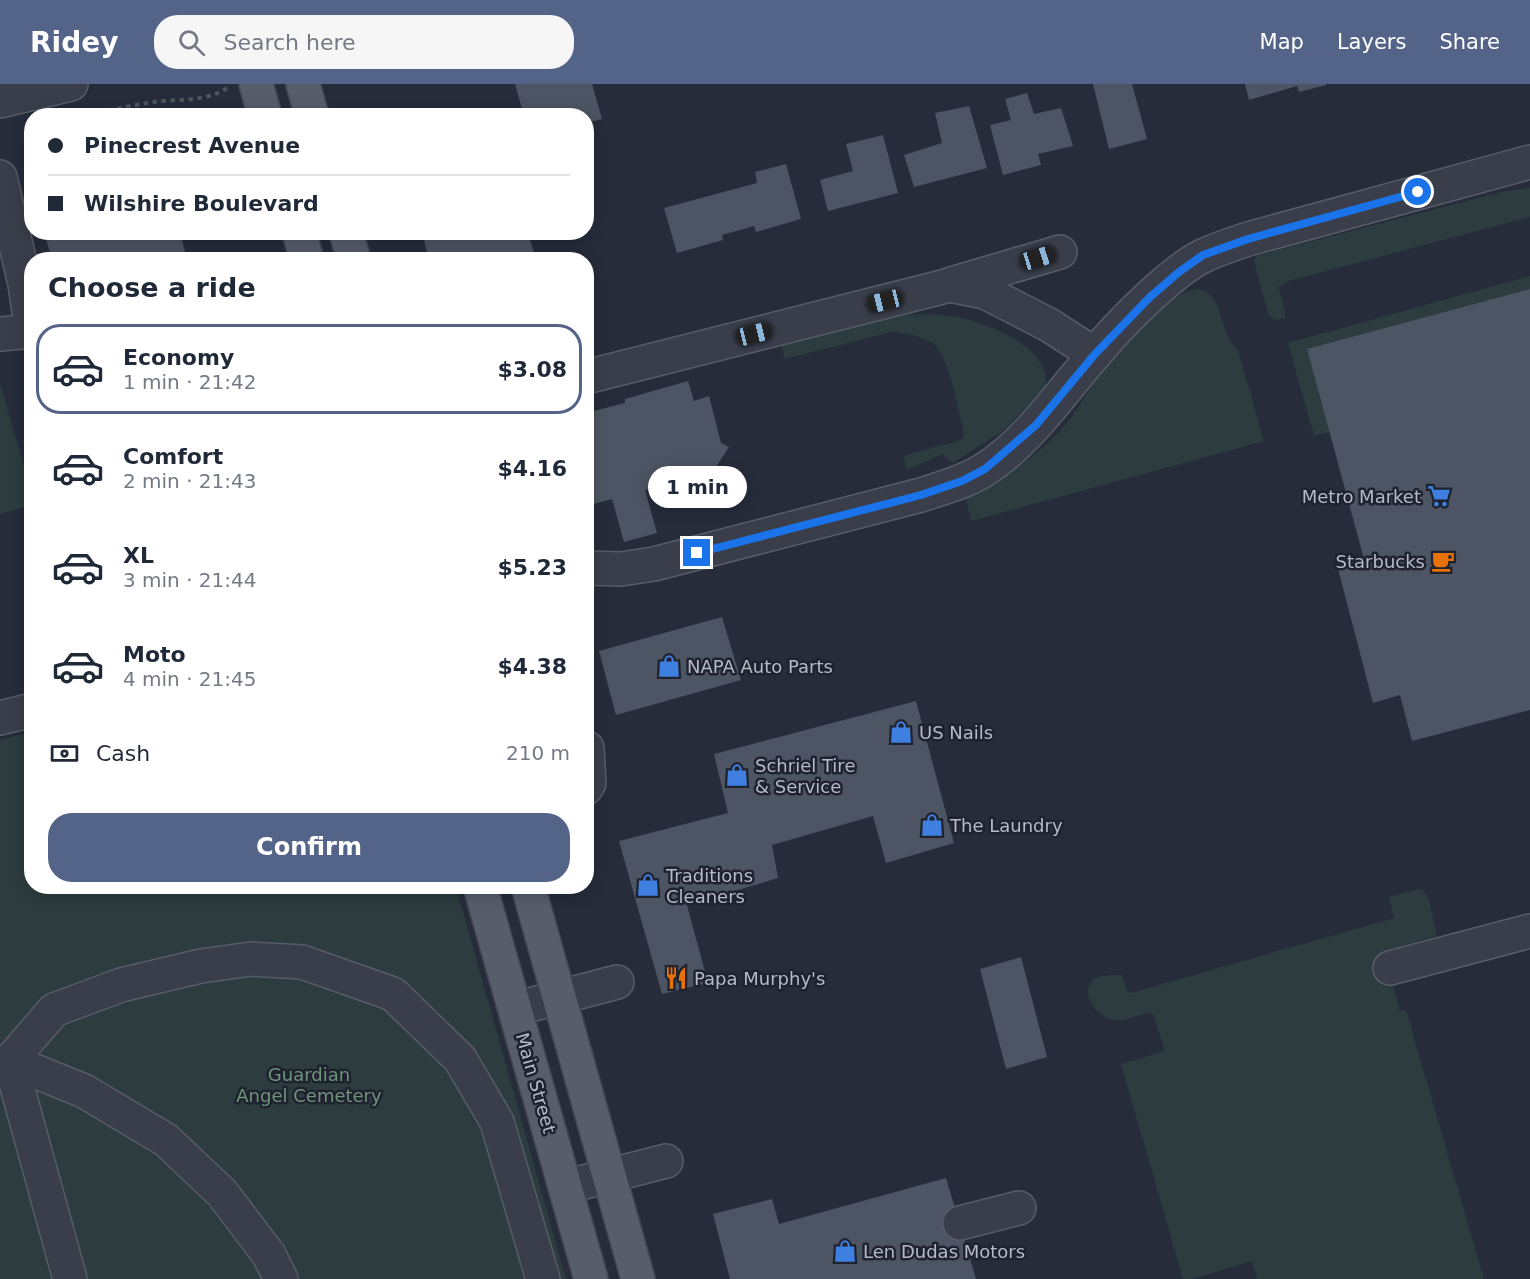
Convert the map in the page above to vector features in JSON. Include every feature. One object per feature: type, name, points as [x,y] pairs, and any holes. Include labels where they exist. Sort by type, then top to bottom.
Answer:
[{"type":"main road","points":[[303,84],[310,108]]},
{"type":"main road","points":[[242,86],[259,108]]},
{"type":"main road","name":"Main Street","points":[[482,894],[591,1279]]},
{"type":"main road","points":[[530,894],[638,1279]]},
{"type":"street","points":[[0,101],[72,84]]},
{"type":"street","points":[[594,568],[621,569],[654,564],[921,495],[962,481],[985,469],[1036,425],[1095,354],[1150,297],[1203,255],[1248,239],[1530,162]]},
{"type":"street","points":[[0,177],[24,270]]},
{"type":"street","points":[[594,375],[950,285],[1060,252]]},
{"type":"street","points":[[950,285],[985,292],[1049,325],[1095,354]]},
{"type":"street","points":[[0,334],[24,332]]},
{"type":"street","points":[[0,718],[24,712]]},
{"type":"street","points":[[1390,968],[1530,931]]},
{"type":"street","points":[[3,1064],[54,1010],[121,984],[201,966],[251,958],[302,962],[393,994],[460,1059],[497,1122],[543,1279]]},
{"type":"street","points":[[515,1009],[616,982]]},
{"type":"street","points":[[3,1064],[70,1279]]},
{"type":"street","points":[[3,1064],[84,1091],[166,1140],[222,1193],[269,1255],[281,1279]]},
{"type":"street","points":[[565,1187],[666,1161]]},
{"type":"street","points":[[960,1223],[1019,1208]]},
{"type":"path","points":[[123,108],[201,97],[242,86]]},
{"type":"green space","points":[[1530,188],[1530,217],[1285,282],[1279,287],[1286,318],[1276,320],[1269,316],[1254,261],[1256,256],[1505,191]]},
{"type":"green space","points":[[1530,276],[1530,289],[1308,349],[1330,432],[1314,436],[1288,343]]},
{"type":"green space","points":[[1197,289],[1206,292],[1212,298],[1227,335],[1238,350],[1264,441],[971,521],[965,494],[1007,474],[1044,446],[1066,424],[1112,357],[1124,344],[1169,302],[1179,295]]},
{"type":"green space","points":[[887,315],[948,316],[969,320],[1000,331],[1016,340],[1040,361],[1045,374],[1045,388],[1004,430],[953,463],[942,454],[907,470],[903,456],[963,438],[964,433],[949,373],[935,345],[914,336],[891,332],[785,359],[780,343]]},
{"type":"green space","points":[[0,383],[24,466],[24,507],[0,514]]},
{"type":"green space","name":"Guardian Angel Cemetery","points":[[24,734],[24,894],[458,894],[566,1279],[0,1279],[0,740]]},
{"type":"green space","points":[[1423,890],[1429,900],[1437,936],[1383,951],[1400,1011],[1406,1010],[1484,1279],[1257,1279],[1252,1261],[1192,1279],[1183,1279],[1121,1064],[1165,1051],[1153,1014],[1118,1020],[1107,1018],[1091,1004],[1088,991],[1090,985],[1100,977],[1122,975],[1127,991],[1131,993],[1394,918],[1389,897]]},
{"type":"building","points":[[515,84],[592,84],[602,119],[594,121],[594,108],[522,108]]},
{"type":"building","points":[[1093,84],[1132,84],[1147,139],[1109,149]]},
{"type":"building","points":[[1245,84],[1326,85],[1299,92],[1297,86],[1249,100]]},
{"type":"building","points":[[1027,93],[1034,114],[1061,108],[1073,146],[1038,154],[1041,165],[1003,175],[990,125],[1011,120],[1005,99]]},
{"type":"building","points":[[969,106],[987,168],[914,187],[904,155],[942,143],[935,113]]},
{"type":"building","points":[[883,135],[898,193],[828,211],[820,180],[853,171],[846,144]]},
{"type":"building","points":[[786,164],[801,219],[756,232],[754,226],[722,235],[723,240],[677,253],[664,208],[757,183],[755,172]]},
{"type":"building","points":[[46,240],[182,240],[185,252],[50,252]]},
{"type":"building","points":[[424,240],[530,240],[534,252],[427,252]]},
{"type":"building","name":"Metro Market","points":[[1530,289],[1530,710],[1412,741],[1400,695],[1373,703],[1337,565],[1364,559],[1307,349]]},
{"type":"building","points":[[688,381],[694,401],[709,396],[721,443],[729,447],[703,487],[690,479],[645,490],[657,533],[624,542],[612,499],[594,504],[594,411],[625,403],[625,399]]},
{"type":"building","name":"NAPA Auto Parts","points":[[722,617],[741,680],[616,715],[599,651]]},
{"type":"building","points":[[916,701],[954,843],[886,863],[873,816],[772,845],[778,878],[687,905],[708,983],[662,994],[619,841],[728,813],[714,754]]},
{"type":"building","points":[[1021,957],[1047,1057],[1006,1069],[980,969]]},
{"type":"building","name":"Len Dudas Motors","points":[[946,1178],[976,1279],[730,1279],[713,1214],[772,1199],[779,1224]]},
{"type":"place","name":"Metro Market","points":[[1439,496]]},
{"type":"place","name":"Starbucks","points":[[1443,561]]},
{"type":"place","name":"NAPA Auto Parts","points":[[669,666]]},
{"type":"place","name":"US Nails","points":[[901,732]]},
{"type":"place","name":"Schriel Tire & Service","points":[[737,775]]},
{"type":"place","name":"The Laundry","points":[[932,825]]},
{"type":"place","name":"Traditions Cleaners","points":[[648,885]]},
{"type":"place","name":"Papa Murphy's","points":[[676,978]]},
{"type":"place","name":"Len Dudas Motors","points":[[845,1251]]},
{"type":"route","points":[[697,553],[921,495],[962,481],[985,469],[1014,446],[1036,425],[1095,354],[1150,297],[1203,255],[1248,239],[1418,192]]}]
